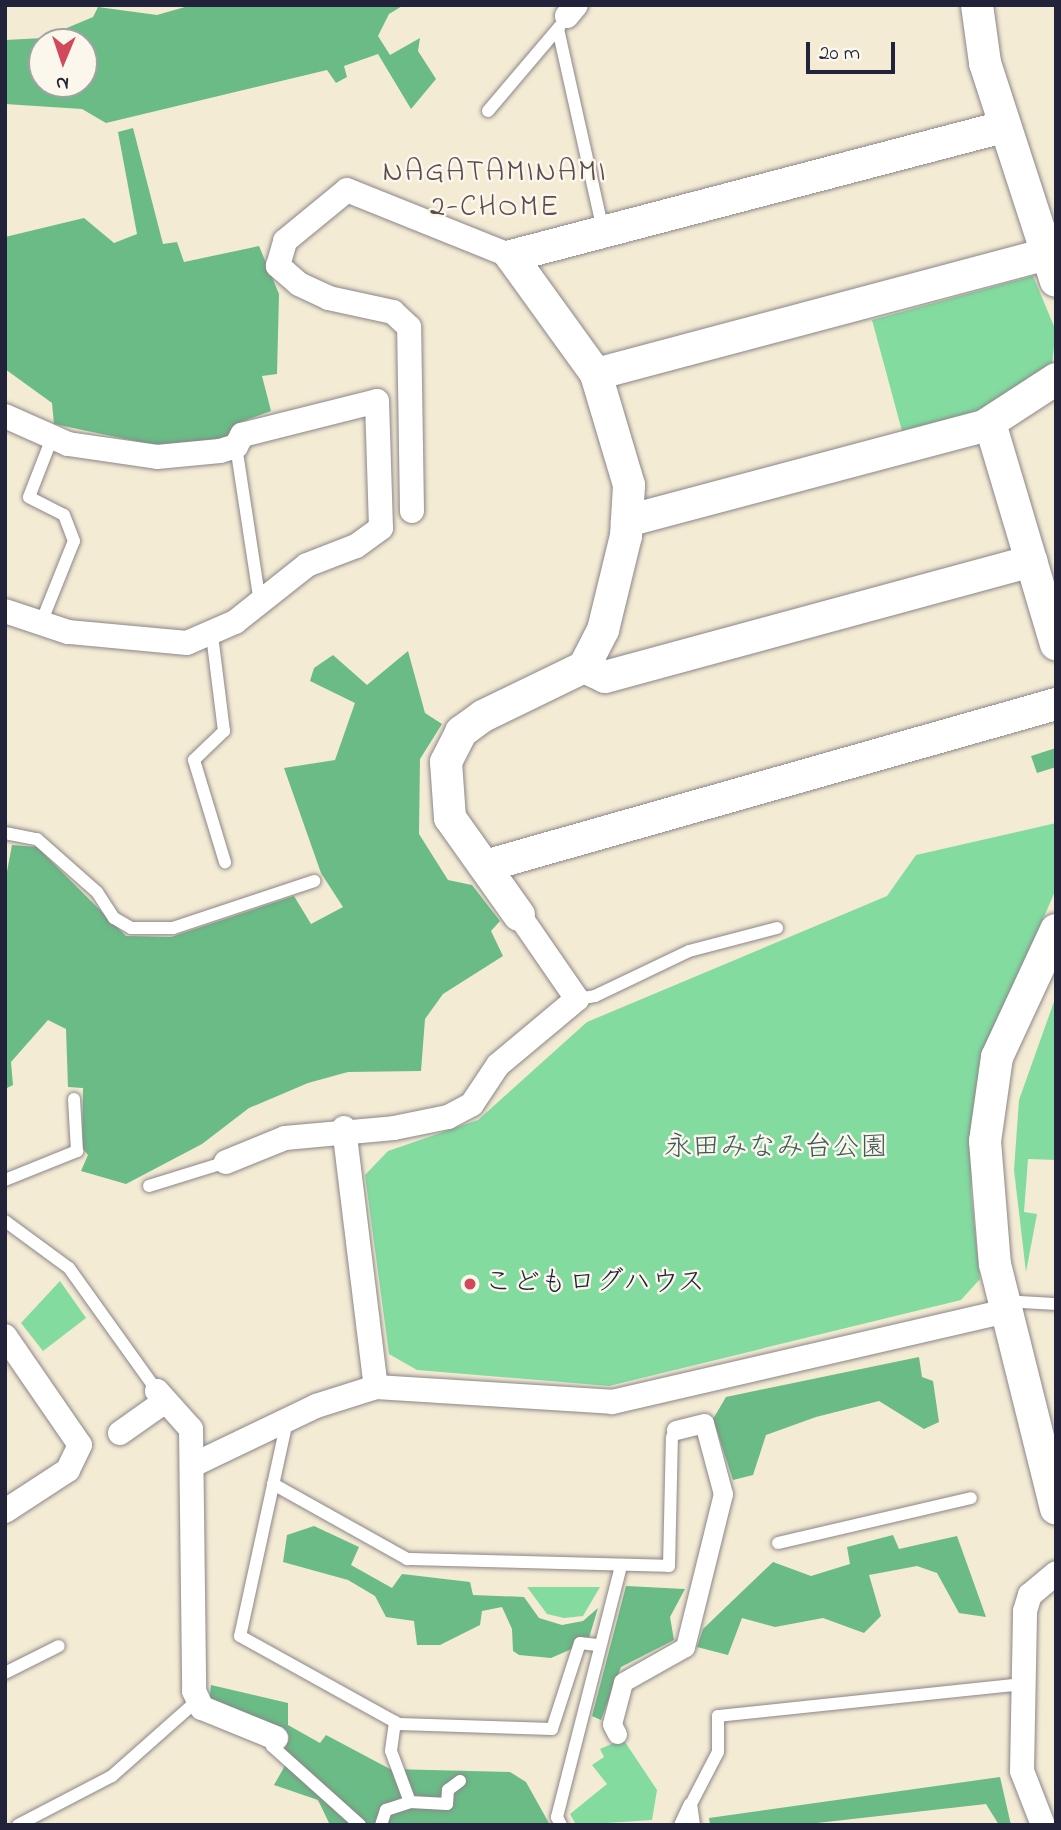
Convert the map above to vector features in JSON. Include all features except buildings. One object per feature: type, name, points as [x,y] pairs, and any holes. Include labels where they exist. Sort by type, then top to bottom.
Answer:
[{"type":"street","points":[[596,374],[1051,267],[1003,127],[977,5]]},
{"type":"street","points":[[512,256],[1003,127]]},
{"type":"street","points":[[226,1162],[285,1138],[344,1128],[394,1128],[460,1111],[498,1065],[577,999],[450,818],[443,793],[451,752],[461,732],[483,716],[584,667],[603,630],[627,522],[629,485],[596,374],[512,256],[347,190],[285,241],[278,266],[299,284],[329,298],[393,312],[409,327],[412,511]]},
{"type":"street","points":[[627,522],[990,423],[1056,379]]},
{"type":"street","points":[[5,416],[52,438],[157,457],[236,446],[242,435],[377,401],[381,528],[356,546],[307,565],[260,603],[212,635],[187,643],[142,642],[41,623],[5,611]]},
{"type":"street","points":[[990,423],[1056,644]]},
{"type":"street","points":[[584,667],[605,677],[1031,561]]},
{"type":"street","points":[[485,866],[1056,704]]},
{"type":"street","points":[[1056,930],[1014,1009],[989,1102],[985,1188],[1006,1306],[1056,1508]]},
{"type":"street","points":[[344,1128],[376,1387]]},
{"type":"street","points":[[193,1465],[287,1420],[376,1387],[612,1402],[1006,1306]]},
{"type":"street","points":[[5,1336],[88,1448],[68,1470],[5,1511]]},
{"type":"street","points":[[120,1433],[161,1397],[191,1429],[198,1700],[202,1708],[276,1738]]},
{"type":"street","points":[[617,1734],[612,1724],[623,1682],[685,1647],[723,1494],[704,1423],[674,1433]]},
{"type":"street","points":[[1043,1825],[1022,1771],[1025,1611],[1030,1595],[1056,1573]]},
{"type":"lane","points":[[488,111],[567,17]]},
{"type":"lane","points":[[567,17],[603,232]]},
{"type":"lane","points":[[41,623],[74,541],[64,515],[29,496],[52,438]]},
{"type":"lane","points":[[236,446],[260,603]]},
{"type":"lane","points":[[212,635],[224,731],[194,760],[225,862]]},
{"type":"lane","points":[[5,834],[37,839],[97,892],[114,918],[131,928],[173,928],[314,881]]},
{"type":"lane","points":[[577,999],[595,996],[689,951],[777,928]]},
{"type":"lane","points":[[5,1181],[77,1151],[74,1099]]},
{"type":"lane","points":[[149,1186],[226,1162]]},
{"type":"lane","points":[[5,1221],[69,1268],[161,1397]]},
{"type":"lane","points":[[1006,1306],[1056,1304]]},
{"type":"lane","points":[[287,1420],[240,1636],[395,1722],[552,1729],[580,1643],[597,1645]]},
{"type":"lane","points":[[273,1484],[407,1559],[669,1566],[674,1433]]},
{"type":"lane","points":[[778,1543],[971,1498]]},
{"type":"lane","points":[[558,1818],[597,1645],[621,1565]]},
{"type":"lane","points":[[5,1672],[59,1646]]},
{"type":"lane","points":[[680,1825],[718,1752],[718,1716],[1024,1684]]},
{"type":"lane","points":[[18,1825],[112,1776],[198,1700]]},
{"type":"lane","points":[[395,1722],[391,1751],[410,1802]]},
{"type":"lane","points":[[276,1738],[272,1746],[360,1825]]},
{"type":"lane","points":[[381,1825],[386,1810],[410,1802],[447,1804],[448,1790],[460,1780]]},
{"type":"lane","points":[[691,1804],[694,1825]]},
{"type":"green space","points":[[192,5],[404,5],[389,14],[378,36],[390,55],[420,38],[418,51],[436,79],[411,109],[378,54],[344,66],[347,77],[336,83],[327,70],[106,123],[82,109],[5,104],[5,40],[28,39],[28,98],[98,98],[98,28],[67,28],[93,17],[98,7],[157,15]]},
{"type":"green space","points":[[133,128],[163,244],[177,242],[184,262],[259,246],[279,294],[277,374],[262,376],[271,411],[241,422],[229,439],[159,446],[54,424],[52,403],[5,369],[5,237],[84,218],[114,243],[137,234],[118,132]]},
{"type":"green space","points":[[1033,276],[1056,331],[1051,371],[993,407],[902,431],[872,320]]},
{"type":"green space","points":[[408,651],[425,713],[442,724],[420,759],[419,834],[448,880],[472,885],[500,921],[491,931],[503,956],[443,994],[425,1019],[421,1071],[348,1072],[308,1083],[249,1108],[202,1144],[126,1184],[81,1171],[88,1155],[82,1148],[83,1088],[68,1087],[66,1029],[48,1020],[11,1062],[13,1085],[5,1089],[5,882],[12,845],[37,847],[126,936],[171,937],[294,896],[311,924],[343,907],[321,873],[284,768],[335,760],[355,703],[310,681],[314,668],[333,655],[367,685]]},
{"type":"green space","points":[[1056,748],[1056,767],[1037,773],[1031,756]]},
{"type":"green space","name":"永田みなみ台公園","points":[[1056,823],[1056,889],[979,1067],[971,1190],[980,1279],[961,1300],[609,1386],[417,1370],[389,1354],[365,1175],[388,1151],[478,1120],[587,1022],[887,896],[916,855]]},
{"type":"green space","points":[[1056,996],[1056,1160],[1028,1159],[1024,1212],[1037,1214],[1026,1272],[1014,1170],[1019,1100]]},
{"type":"green space","points":[[60,1281],[86,1318],[43,1351],[21,1323]]},
{"type":"green space","points":[[919,1357],[922,1377],[933,1381],[939,1422],[924,1429],[879,1401],[816,1417],[766,1435],[753,1475],[733,1480],[713,1419],[726,1397]]},
{"type":"green space","points":[[314,1526],[359,1547],[351,1565],[392,1588],[402,1574],[470,1582],[473,1595],[524,1597],[539,1618],[562,1625],[583,1621],[598,1608],[589,1638],[574,1640],[574,1648],[551,1658],[519,1655],[513,1651],[512,1629],[502,1607],[482,1611],[480,1625],[440,1645],[417,1645],[414,1621],[386,1617],[375,1596],[348,1580],[283,1562],[287,1535]]},
{"type":"green space","points":[[893,1535],[899,1549],[957,1536],[986,1617],[959,1613],[937,1573],[917,1566],[869,1575],[881,1616],[864,1633],[823,1618],[775,1627],[742,1618],[728,1655],[697,1647],[703,1629],[773,1562],[811,1576],[850,1564],[847,1547]]},
{"type":"green space","points":[[626,1586],[685,1589],[670,1617],[674,1640],[621,1667],[601,1720],[592,1716]]},
{"type":"green space","points":[[527,1587],[600,1587],[583,1616],[564,1618],[547,1614]]},
{"type":"green space","points":[[211,1685],[288,1703],[288,1725],[320,1743],[326,1735],[390,1769],[510,1772],[526,1782],[550,1825],[330,1825],[318,1800],[274,1785],[291,1755],[209,1703]]},
{"type":"green space","points":[[623,1739],[657,1790],[652,1820],[576,1825],[570,1814],[607,1784],[592,1765],[604,1757],[600,1749]]},
{"type":"green space","points":[[1000,1777],[1011,1825],[999,1825],[986,1804],[799,1825],[710,1825],[709,1818]]},
{"type":"place","name":"こどもログハウス","points":[[470,1284]]},
{"type":"district","name":"NAGATAMINAMI 2-CHOME","points":[[495,190]]}]
